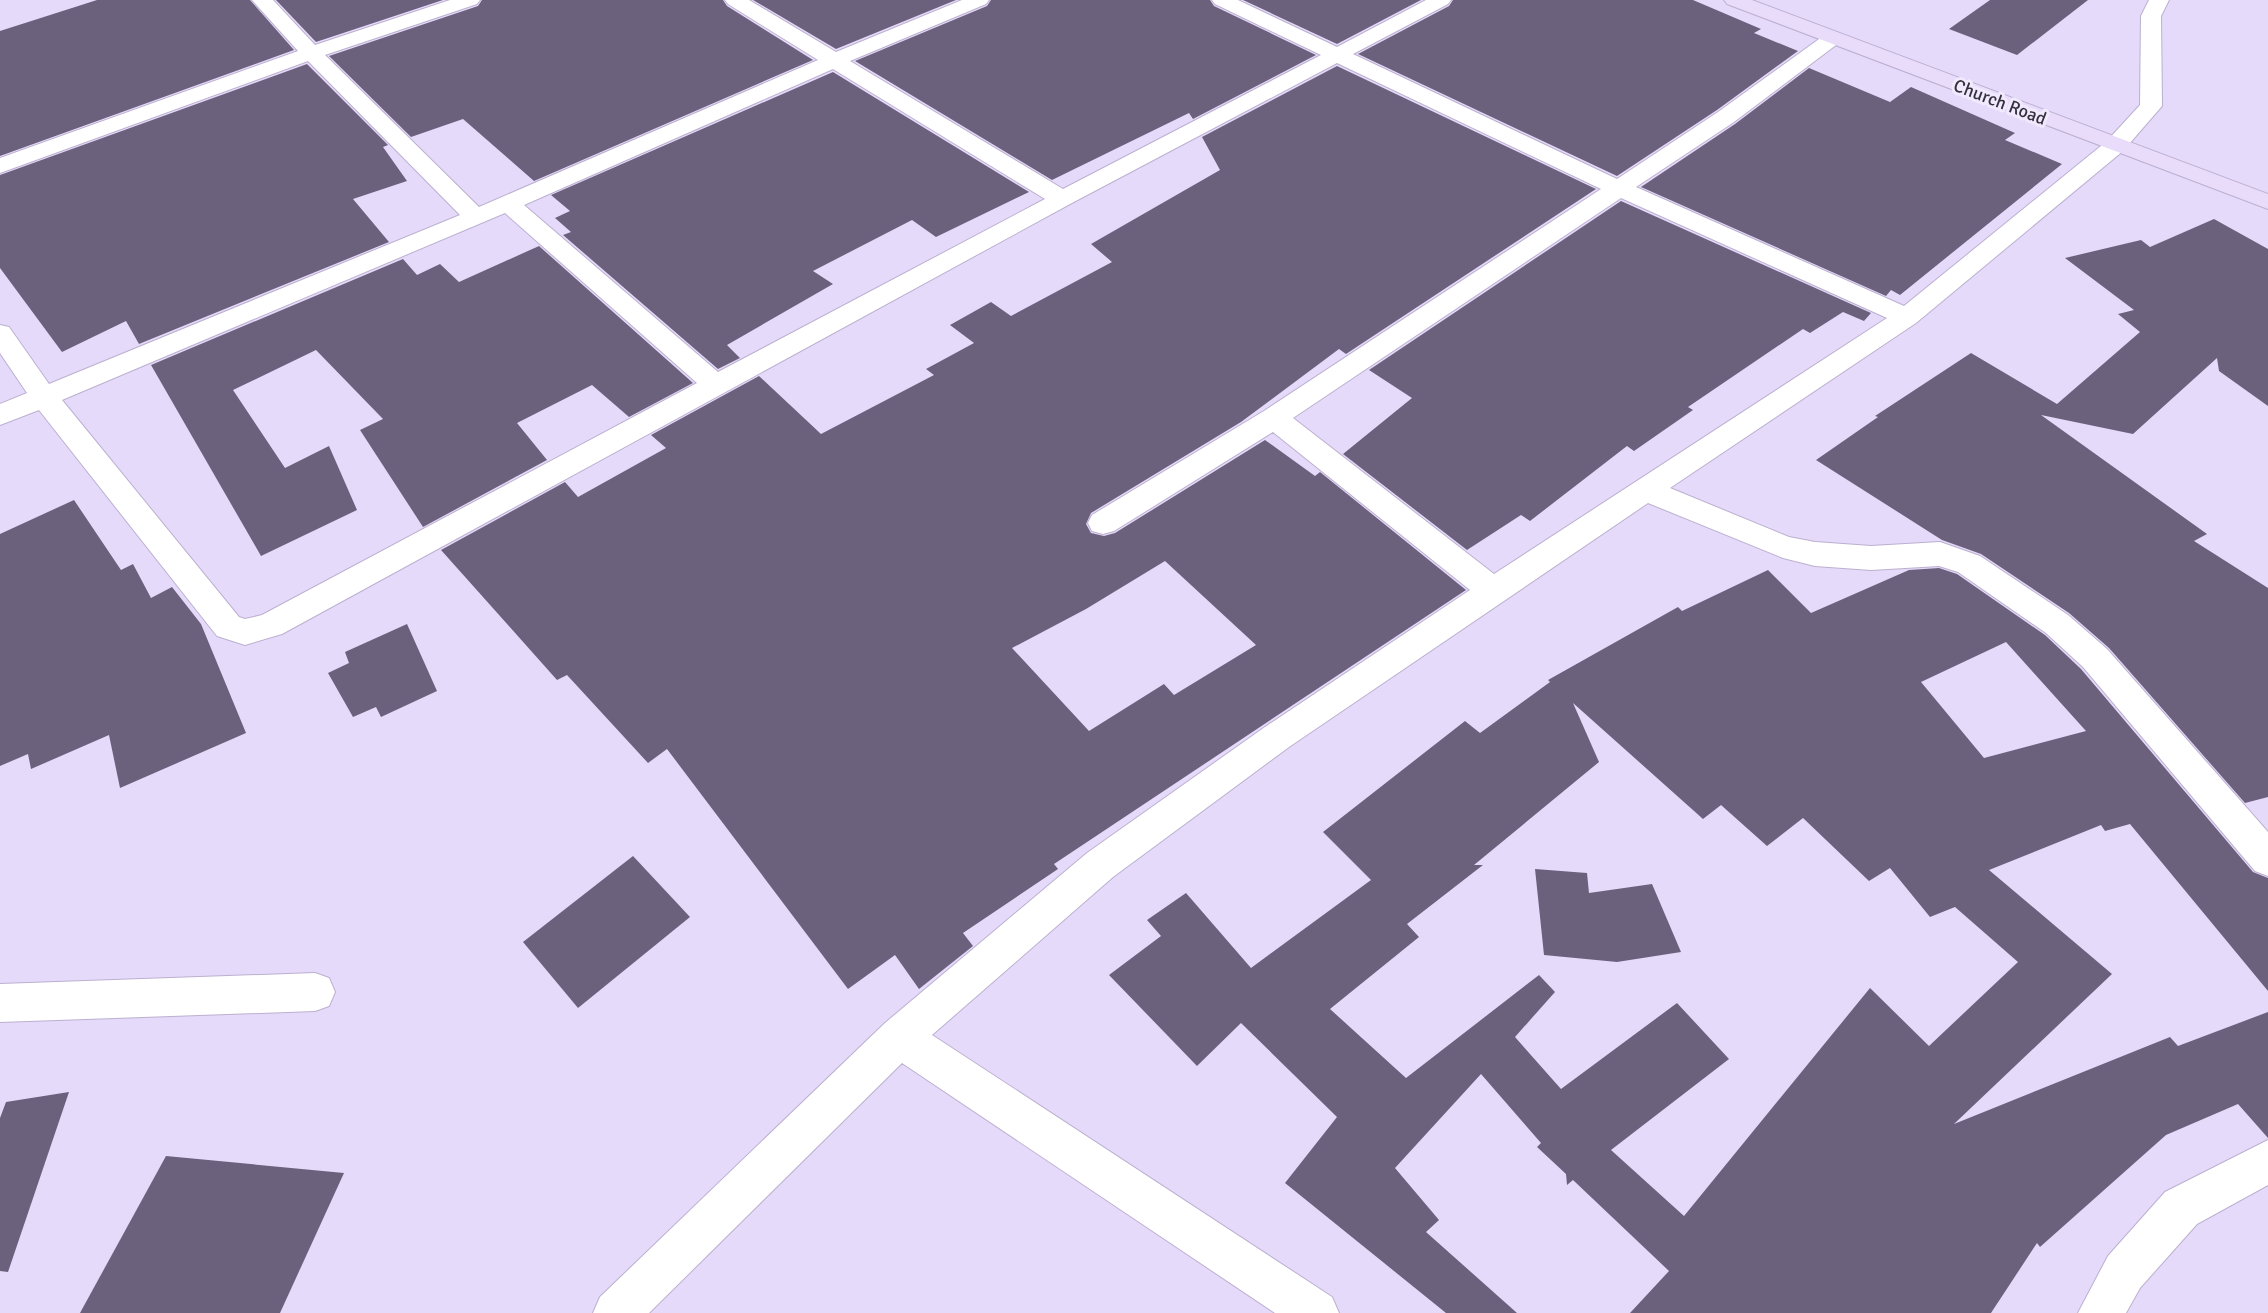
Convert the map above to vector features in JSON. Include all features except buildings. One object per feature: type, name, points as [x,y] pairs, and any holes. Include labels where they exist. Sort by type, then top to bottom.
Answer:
[{"type":"street","points":[[262,0],[311,53],[477,217]]},
{"type":"street","points":[[0,166],[311,53],[470,0]]},
{"type":"street","points":[[735,0],[1062,199]]},
{"type":"street","points":[[0,416],[477,217],[979,0]]},
{"type":"street","points":[[1222,0],[1617,188],[1907,317]]},
{"type":"street","points":[[0,333],[44,397],[228,627],[245,632],[271,625],[1062,199],[1441,0]]},
{"type":"street","name":"Church Road","points":[[1734,0],[2268,202]]},
{"type":"street","points":[[616,1313],[899,1036],[1100,865],[1277,737],[1907,317],[2115,146],[2151,106],[2151,16],[2159,0]]},
{"type":"street","points":[[1103,523],[1274,418],[1726,117],[1833,38]]},
{"type":"street","points":[[507,203],[716,385]]},
{"type":"street","points":[[1274,418],[1493,591]]},
{"type":"street","points":[[1647,490],[1783,547],[1815,554],[1871,558],[1940,554],[1969,564],[2057,624],[2095,658],[2268,859]]},
{"type":"street","points":[[0,1003],[315,992]]},
{"type":"street","points":[[899,1036],[1316,1313]]},
{"type":"street","points":[[2102,1313],[2124,1272],[2181,1209],[2268,1162]]}]
